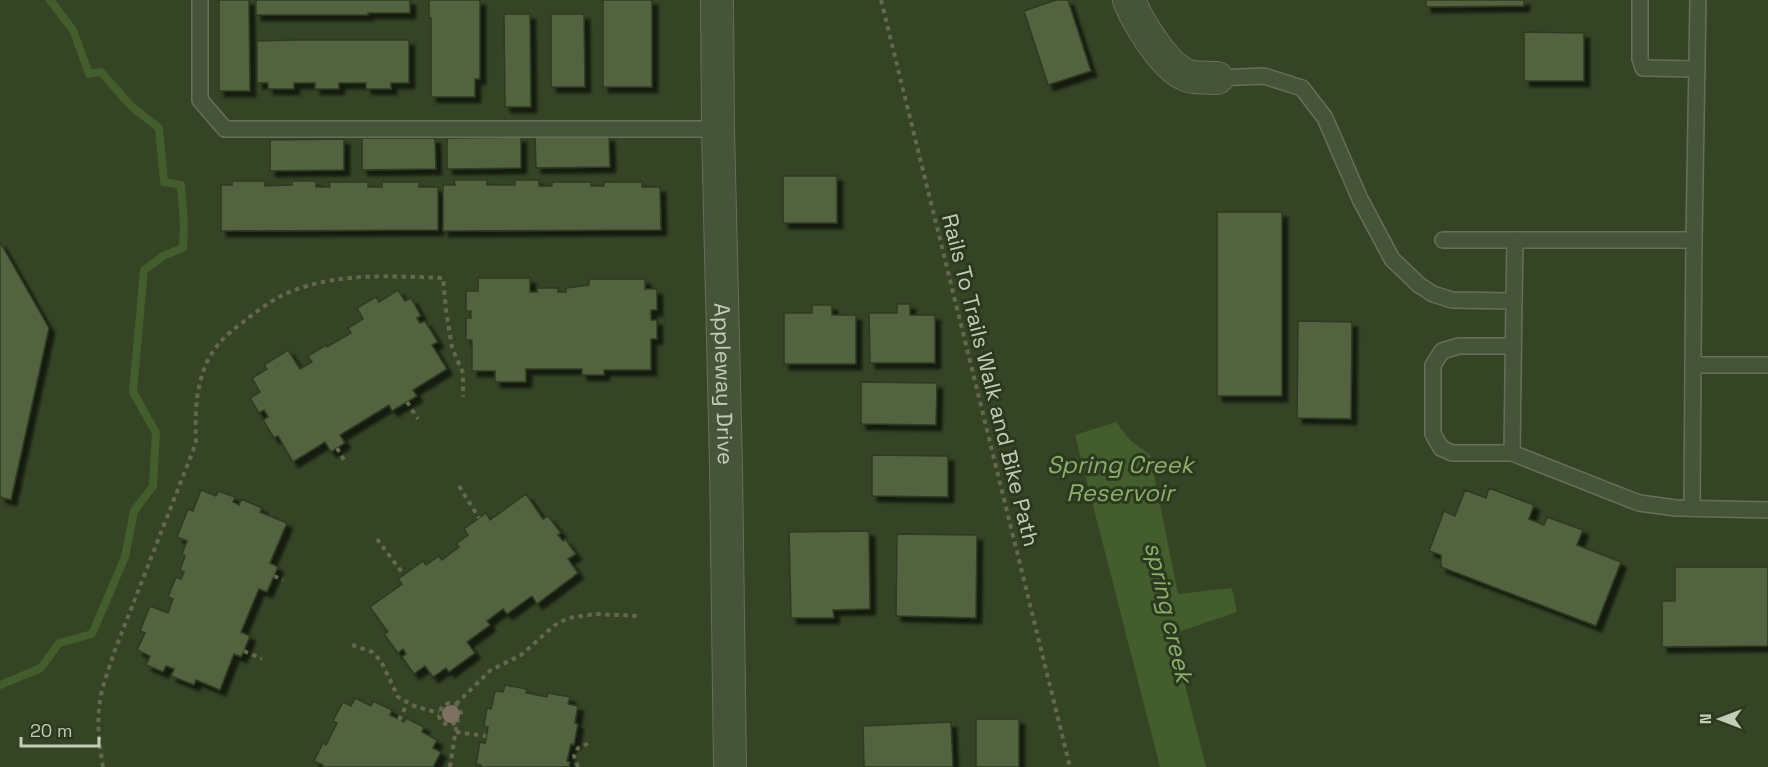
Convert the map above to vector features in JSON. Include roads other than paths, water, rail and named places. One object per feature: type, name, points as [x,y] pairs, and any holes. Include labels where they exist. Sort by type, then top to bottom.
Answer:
[{"type":"street","name":"Appleway Drive","points":[[717,0],[717,129],[726,466],[730,767]]},
{"type":"street","points":[[1129,0],[1150,39],[1172,65],[1185,75],[1216,78]]},
{"type":"lane","points":[[200,0],[200,100],[225,129],[717,129]]},
{"type":"lane","points":[[1640,0],[1640,59],[1643,68],[1697,69]]},
{"type":"lane","points":[[1692,508],[1698,0]]},
{"type":"lane","points":[[1216,78],[1264,76],[1302,88],[1324,118],[1359,199],[1392,259],[1419,285],[1432,294],[1452,300],[1514,301]]},
{"type":"lane","points":[[1443,240],[1694,240]]},
{"type":"lane","points":[[1512,453],[1515,240]]},
{"type":"lane","points":[[1513,346],[1459,346],[1442,351],[1432,365],[1432,434],[1441,448],[1452,453],[1512,453],[1639,503],[1692,508],[1768,510]]},
{"type":"lane","points":[[1693,365],[1768,365]]},
{"type":"water","name":"Spring Creek Reservoir","points":[[1116,422],[1130,440],[1150,455],[1178,594],[1232,588],[1237,612],[1172,634],[1206,767],[1160,767],[1075,435]]},
{"type":"waterway","name":"spring creek","points":[[0,685],[41,668],[59,643],[92,634],[125,557],[134,511],[153,486],[156,433],[133,392],[144,270],[163,256],[183,248],[181,185],[164,182],[159,128],[131,106],[101,72],[89,74],[73,30],[50,0]]}]
